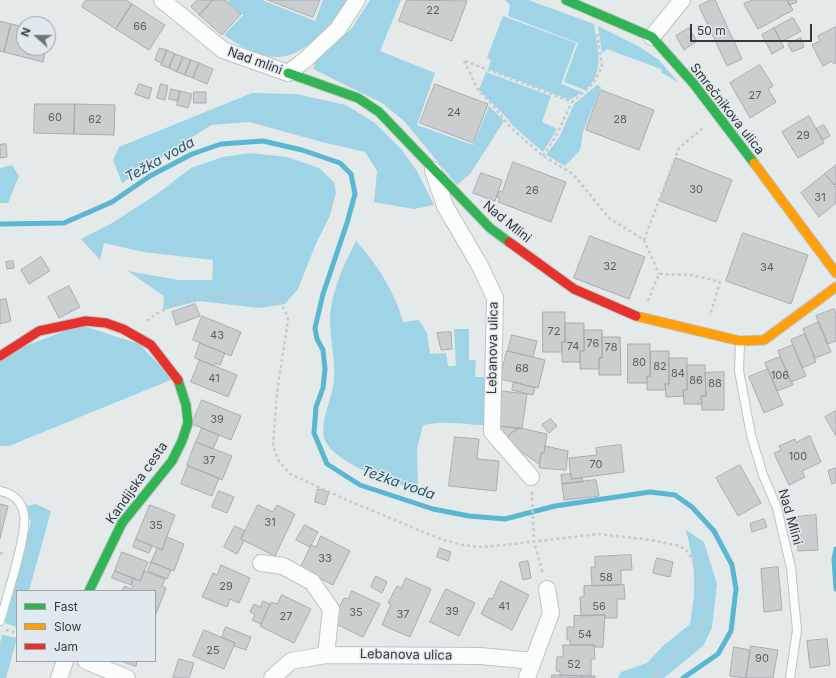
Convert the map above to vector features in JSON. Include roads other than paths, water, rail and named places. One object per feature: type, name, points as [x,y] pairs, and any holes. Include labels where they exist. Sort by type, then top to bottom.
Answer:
[{"type":"street","name":"Nad mlini","points":[[162,0],[223,50],[288,73],[305,60],[338,29],[357,0]]},
{"type":"street","name":"Smrečnikova ulica","points":[[566,0],[602,14],[652,37],[693,83],[836,273]]},
{"type":"street","points":[[652,37],[682,0]]},
{"type":"street","name":"Nad Mlini","points":[[288,73],[358,98],[379,112],[490,228],[574,289],[642,318],[740,341],[764,340],[836,287]]},
{"type":"street","name":"Lebanova ulica","points":[[433,170],[445,206],[480,266],[495,298],[492,432],[531,477]]},
{"type":"street","name":"Kandijska cesta","points":[[0,356],[39,331],[86,321],[106,323],[134,335],[150,345],[178,379],[186,405],[188,423],[182,441],[172,461],[156,484],[122,523],[89,590]]},
{"type":"street","points":[[261,563],[283,566],[312,582],[331,609],[326,655]]},
{"type":"street","points":[[527,678],[550,613],[547,590]]},
{"type":"street","name":"Lebanova ulica","points":[[272,678],[291,661],[326,655],[480,656],[533,661]]},
{"type":"street","points":[[59,678],[65,662]]},
{"type":"street","points":[[88,662],[127,678]]},
{"type":"lane","name":"Nad Mlini","points":[[740,341],[738,371],[751,435],[763,475],[777,508],[791,568],[797,630],[790,678]]},
{"type":"lane","points":[[0,491],[16,497],[22,507],[25,526],[0,621]]},
{"type":"waterway","name":"Težka voda","points":[[0,224],[64,223],[112,202],[150,176],[192,154],[221,144],[263,141],[302,150],[340,163],[351,174],[355,194],[347,223],[323,294],[315,328],[317,339],[323,350],[325,369],[323,388],[316,407],[314,433],[327,464],[360,485],[433,509],[469,516],[505,519],[555,506],[650,492],[675,495],[692,507],[714,531],[732,565],[736,589],[731,631],[718,654],[683,678]]},
{"type":"waterway","name":"Težka voda","points":[[836,549],[834,559],[836,589]]}]
